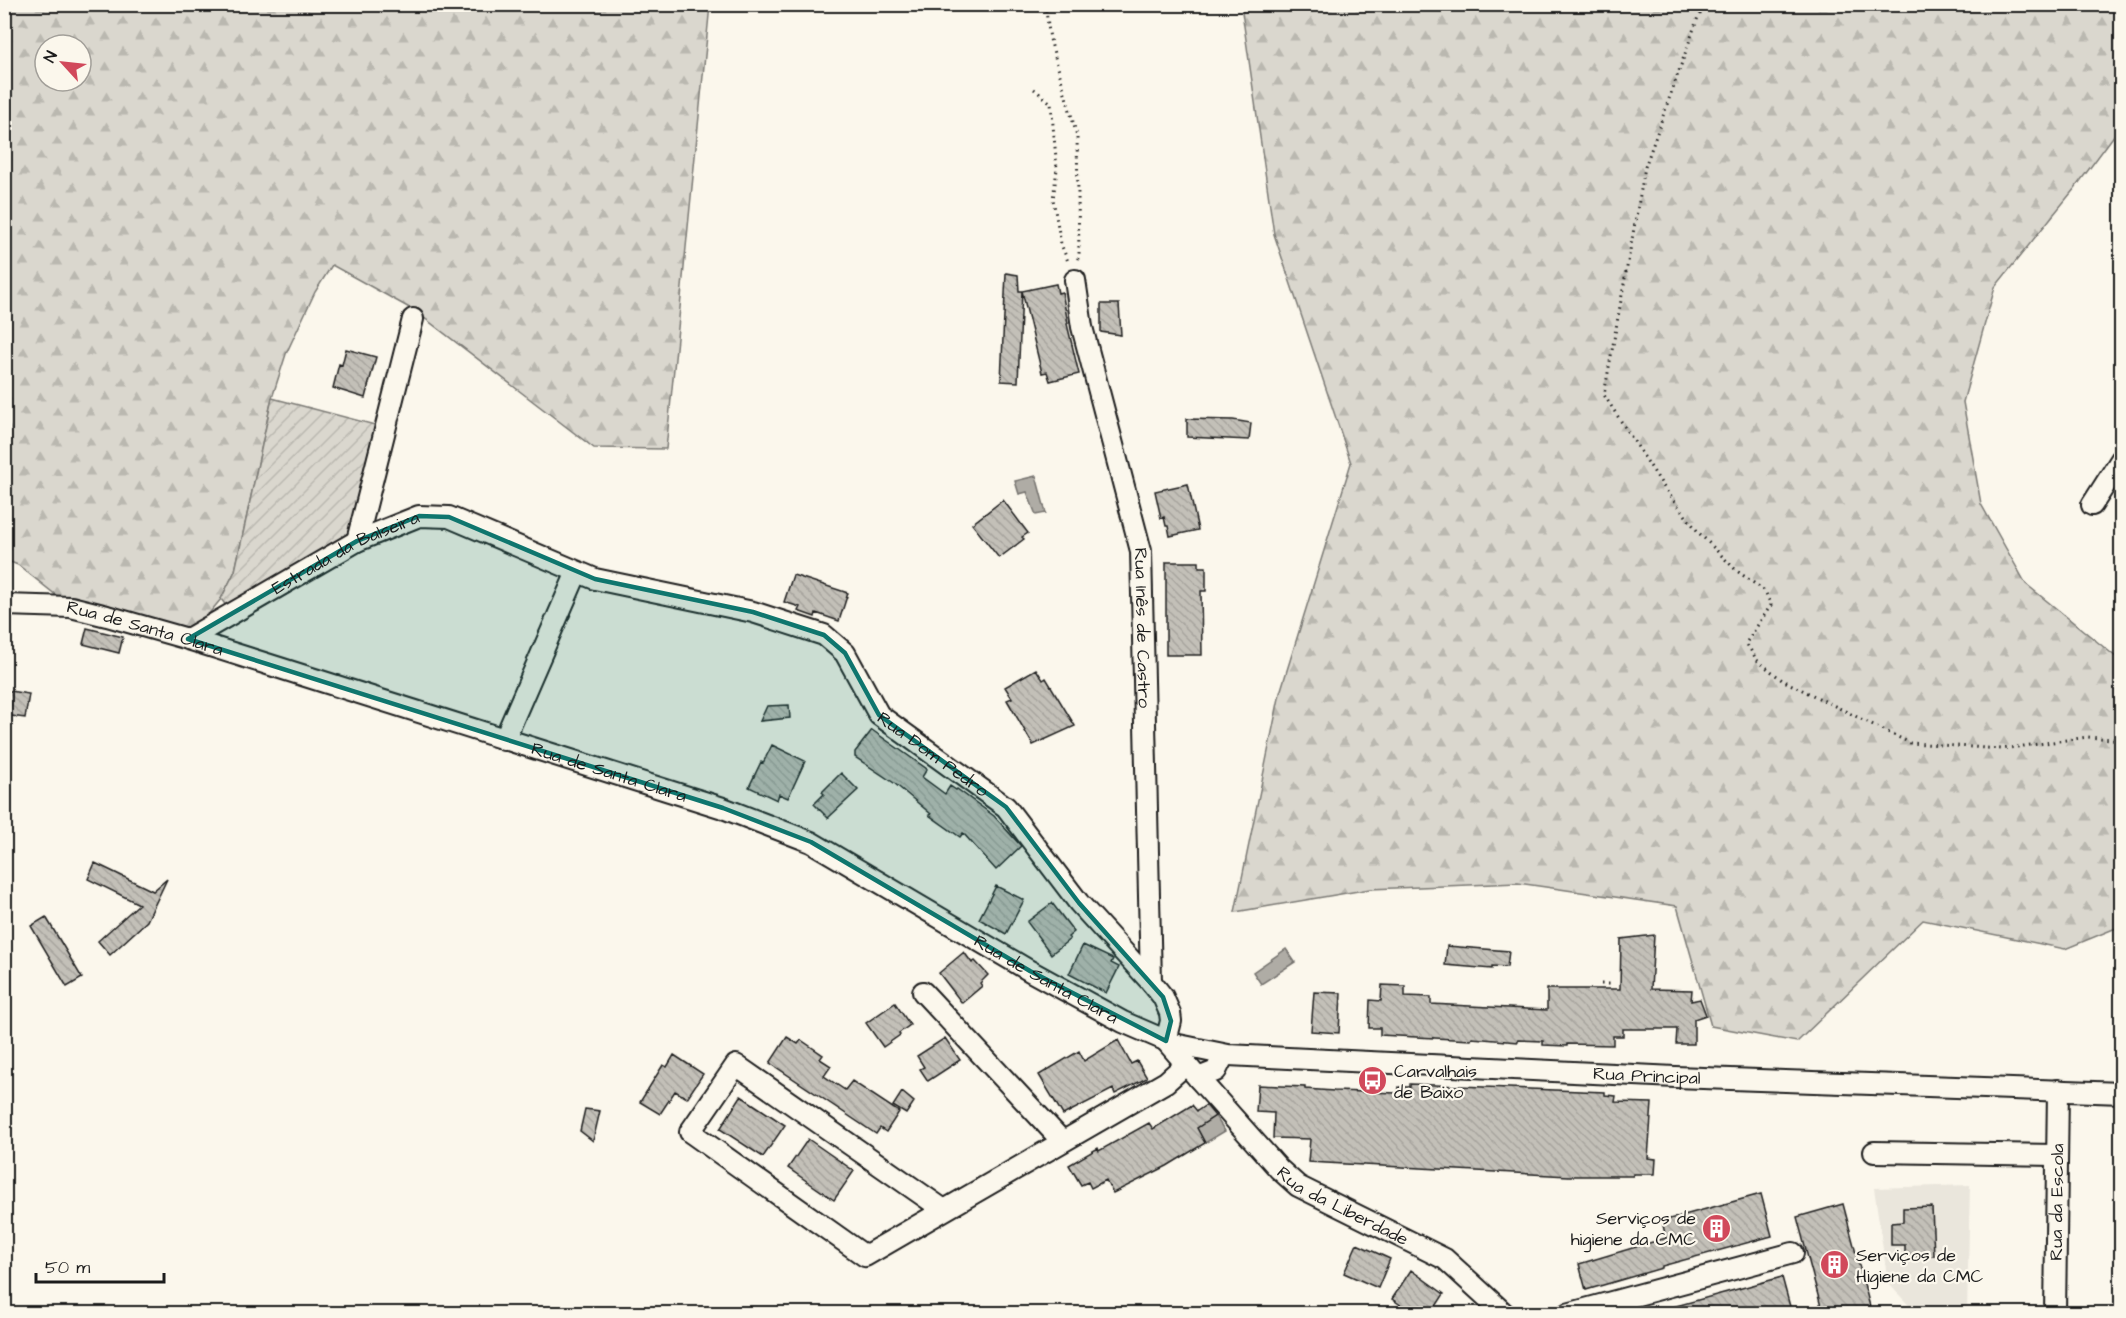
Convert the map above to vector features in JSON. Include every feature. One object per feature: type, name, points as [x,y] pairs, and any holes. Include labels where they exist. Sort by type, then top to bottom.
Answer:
[{"type":"street","name":"Rua Inês de Castro","points":[[1075,280],[1082,327],[1141,551],[1151,982]]},
{"type":"street","points":[[357,541],[413,319]]},
{"type":"street","points":[[2092,505],[2121,458]]},
{"type":"street","name":"Estrada da Balseira","points":[[188,639],[357,541],[419,516],[448,517],[578,572]]},
{"type":"street","name":"Rua Dom Pedro","points":[[578,572],[595,579],[753,612],[824,635],[845,653],[879,715],[1006,807],[1079,903],[1163,997],[1170,1013],[1170,1042]]},
{"type":"street","points":[[504,740],[578,572]]},
{"type":"street","name":"Rua de Santa Clara","points":[[4,605],[71,607],[188,639],[723,808],[811,842],[1049,981],[1123,1022],[1170,1042]]},
{"type":"street","points":[[923,992],[1062,1141]]},
{"type":"street","name":"Rua Principal","points":[[1170,1042],[1224,1055],[1676,1077],[2121,1093]]},
{"type":"street","name":"Rua da Liberdade","points":[[1170,1042],[1192,1072],[1298,1186],[1445,1259],[1505,1314]]},
{"type":"street","points":[[944,1210],[736,1065],[690,1132],[865,1256],[1166,1082],[1192,1072],[1216,1071],[1224,1055]]},
{"type":"street","name":"Rua da Escola","points":[[2055,1314],[2058,1090]]},
{"type":"street","points":[[1874,1152],[2056,1155]]},
{"type":"street","points":[[1567,1314],[1792,1253]]},
{"type":"path","points":[[1045,4],[1050,39],[1077,136],[1079,253],[1075,280]]},
{"type":"path","points":[[1708,4],[1698,17],[1645,167],[1604,395],[1665,489],[1698,532],[1737,571],[1765,591],[1771,605],[1746,643],[1757,660],[1782,680],[1910,743],[2002,749],[2088,737],[2121,740]]},
{"type":"path","points":[[1034,89],[1051,103],[1057,169],[1053,199],[1060,244],[1075,280]]},
{"type":"path","points":[[1601,984],[1612,984]]},
{"type":"highlighted area","points":[[419,516],[449,517],[595,579],[753,612],[824,635],[845,653],[879,715],[1006,807],[1079,903],[1163,997],[1171,1021],[1166,1041],[1030,971],[811,842],[723,808],[188,639],[357,541]]},
{"type":"shaded area","points":[[1036,476],[1046,513],[1036,515],[1027,492],[1019,494],[1015,481]]},
{"type":"shaded area","points":[[1286,949],[1295,962],[1261,984],[1253,972]]},
{"type":"shaded area","points":[[1215,1116],[1225,1131],[1205,1143],[1197,1128]]},
{"type":"shaded area","points":[[1970,1185],[1967,1313],[1916,1313],[1888,1283],[1874,1188]]},
{"type":"green space","points":[[4,5],[710,5],[666,449],[594,448],[415,311],[332,265],[315,292],[286,354],[272,398],[235,571],[221,599],[188,639],[71,607],[18,565],[5,560]]},
{"type":"green space","points":[[1241,5],[2121,5],[2121,126],[2075,188],[1995,287],[1963,402],[1981,504],[2026,584],[2121,661],[2121,926],[2065,949],[1923,920],[1797,1042],[1711,1026],[1677,906],[1518,883],[1370,889],[1235,912],[1280,693],[1351,463],[1274,234]]},
{"type":"green space","points":[[272,398],[375,425],[346,543],[230,611],[221,599],[235,571]]},
{"type":"building","points":[[1006,273],[1018,275],[1019,291],[1022,291],[1018,382],[1001,381]]},
{"type":"building","points":[[1056,284],[1058,293],[1062,292],[1079,374],[1050,381],[1047,372],[1042,373],[1022,291]]},
{"type":"building","points":[[1101,304],[1119,304],[1121,335],[1101,332]]},
{"type":"building","points":[[346,349],[376,357],[365,398],[333,388],[339,364],[342,365]]},
{"type":"building","points":[[1187,419],[1233,420],[1251,423],[1249,440],[1187,437]]},
{"type":"building","points":[[1188,484],[1198,530],[1170,536],[1164,517],[1161,518],[1155,491]]},
{"type":"building","points":[[1003,500],[1028,533],[1022,537],[1024,539],[999,558],[972,524]]},
{"type":"building","points":[[1166,562],[1199,562],[1199,567],[1206,567],[1206,591],[1201,591],[1202,655],[1166,655]]},
{"type":"building","points":[[793,575],[848,593],[839,621],[816,613],[815,617],[798,611],[800,607],[784,602]]},
{"type":"building","points":[[87,628],[123,637],[119,653],[83,644]]},
{"type":"building","points":[[1036,669],[1043,680],[1046,678],[1075,726],[1033,745],[1007,700],[1012,698],[1005,687]]},
{"type":"building","points":[[4,690],[29,694],[25,718],[4,715]]},
{"type":"building","points":[[789,705],[790,718],[760,721],[767,706]]},
{"type":"building","points":[[872,730],[927,769],[922,777],[945,794],[950,786],[957,789],[994,816],[1021,846],[996,870],[963,833],[960,837],[929,815],[931,814],[894,783],[855,757],[855,752]]},
{"type":"building","points":[[772,745],[805,761],[788,798],[779,794],[777,800],[749,787]]},
{"type":"building","points":[[841,773],[858,790],[828,818],[814,804],[824,794],[822,792]]},
{"type":"building","points":[[95,863],[153,891],[167,879],[147,921],[110,955],[98,941],[139,904],[88,879]]},
{"type":"building","points":[[996,886],[1024,900],[1006,934],[979,919]]},
{"type":"building","points":[[1052,903],[1074,932],[1068,937],[1070,939],[1051,954],[1027,922]]},
{"type":"building","points":[[46,917],[82,978],[67,987],[31,926]]},
{"type":"building","points":[[1654,935],[1651,989],[1692,990],[1691,1001],[1700,999],[1706,1015],[1694,1019],[1694,1044],[1676,1044],[1677,1029],[1623,1029],[1623,1036],[1613,1036],[1613,1045],[1567,1044],[1567,1046],[1543,1045],[1543,1041],[1518,1040],[1518,1042],[1380,1035],[1380,1028],[1369,1028],[1370,1000],[1381,1001],[1382,985],[1405,986],[1405,996],[1431,997],[1431,1004],[1547,1010],[1547,989],[1620,989],[1621,939]]},
{"type":"building","points":[[1083,945],[1113,959],[1111,963],[1119,967],[1106,993],[1069,974]]},
{"type":"building","points":[[1447,946],[1509,951],[1507,967],[1492,966],[1492,969],[1445,965]]},
{"type":"building","points":[[964,952],[972,963],[975,961],[988,975],[980,983],[982,986],[962,1003],[939,973]]},
{"type":"building","points":[[1314,992],[1341,993],[1339,1033],[1311,1031]]},
{"type":"building","points":[[895,1003],[910,1025],[883,1047],[866,1023]]},
{"type":"building","points":[[787,1037],[798,1044],[801,1040],[823,1055],[820,1059],[831,1066],[824,1076],[845,1090],[852,1081],[899,1112],[886,1132],[880,1128],[876,1134],[770,1063]]},
{"type":"building","points":[[945,1038],[960,1060],[928,1081],[920,1069],[924,1067],[917,1056]]},
{"type":"building","points":[[1118,1040],[1131,1064],[1137,1061],[1147,1078],[1115,1094],[1113,1089],[1063,1115],[1039,1075],[1079,1051],[1084,1061]]},
{"type":"building","points":[[674,1055],[703,1074],[687,1098],[675,1091],[660,1114],[640,1102],[663,1065],[667,1067]]},
{"type":"building","points":[[1410,1084],[1605,1092],[1605,1095],[1616,1096],[1615,1102],[1652,1103],[1648,1158],[1656,1159],[1655,1174],[1569,1176],[1308,1162],[1310,1139],[1273,1138],[1274,1113],[1256,1112],[1258,1085],[1398,1093],[1399,1087],[1410,1087]]},
{"type":"building","points":[[902,1092],[914,1102],[906,1114],[893,1106]]},
{"type":"building","points":[[741,1096],[785,1125],[763,1157],[720,1129]]},
{"type":"building","points":[[1192,1105],[1197,1111],[1206,1105],[1215,1116],[1197,1128],[1205,1143],[1167,1166],[1113,1193],[1106,1180],[1091,1188],[1088,1182],[1081,1185],[1069,1165],[1149,1123],[1153,1129]]},
{"type":"building","points":[[585,1109],[600,1111],[593,1141],[580,1131]]},
{"type":"building","points":[[808,1139],[854,1171],[834,1200],[788,1168]]},
{"type":"building","name":"Serviços de higiene da CMC","points":[[1761,1194],[1772,1236],[1662,1266],[1662,1268],[1586,1290],[1579,1264],[1666,1238],[1662,1221]]},
{"type":"building","name":"Serviços de Higiene da CMC","points":[[1843,1204],[1872,1314],[1823,1314],[1797,1217]]},
{"type":"building","points":[[1932,1207],[1934,1256],[1905,1257],[1905,1245],[1891,1245],[1891,1223],[1903,1222],[1903,1208]]},
{"type":"building","points":[[1357,1244],[1390,1259],[1378,1288],[1344,1273]]},
{"type":"building","points":[[1411,1270],[1444,1294],[1431,1314],[1414,1314],[1392,1299]]},
{"type":"building","name":"Serviços de Higiene da CMC","points":[[1782,1277],[1792,1314],[1665,1314],[1665,1309]]},
{"type":"place","name":"Carvalhais de Baixo","points":[[1373,1081]]},
{"type":"place","name":"Serviços de higiene da CMC","points":[[1717,1228]]},
{"type":"place","name":"Serviços de Higiene da CMC","points":[[1835,1265]]}]
